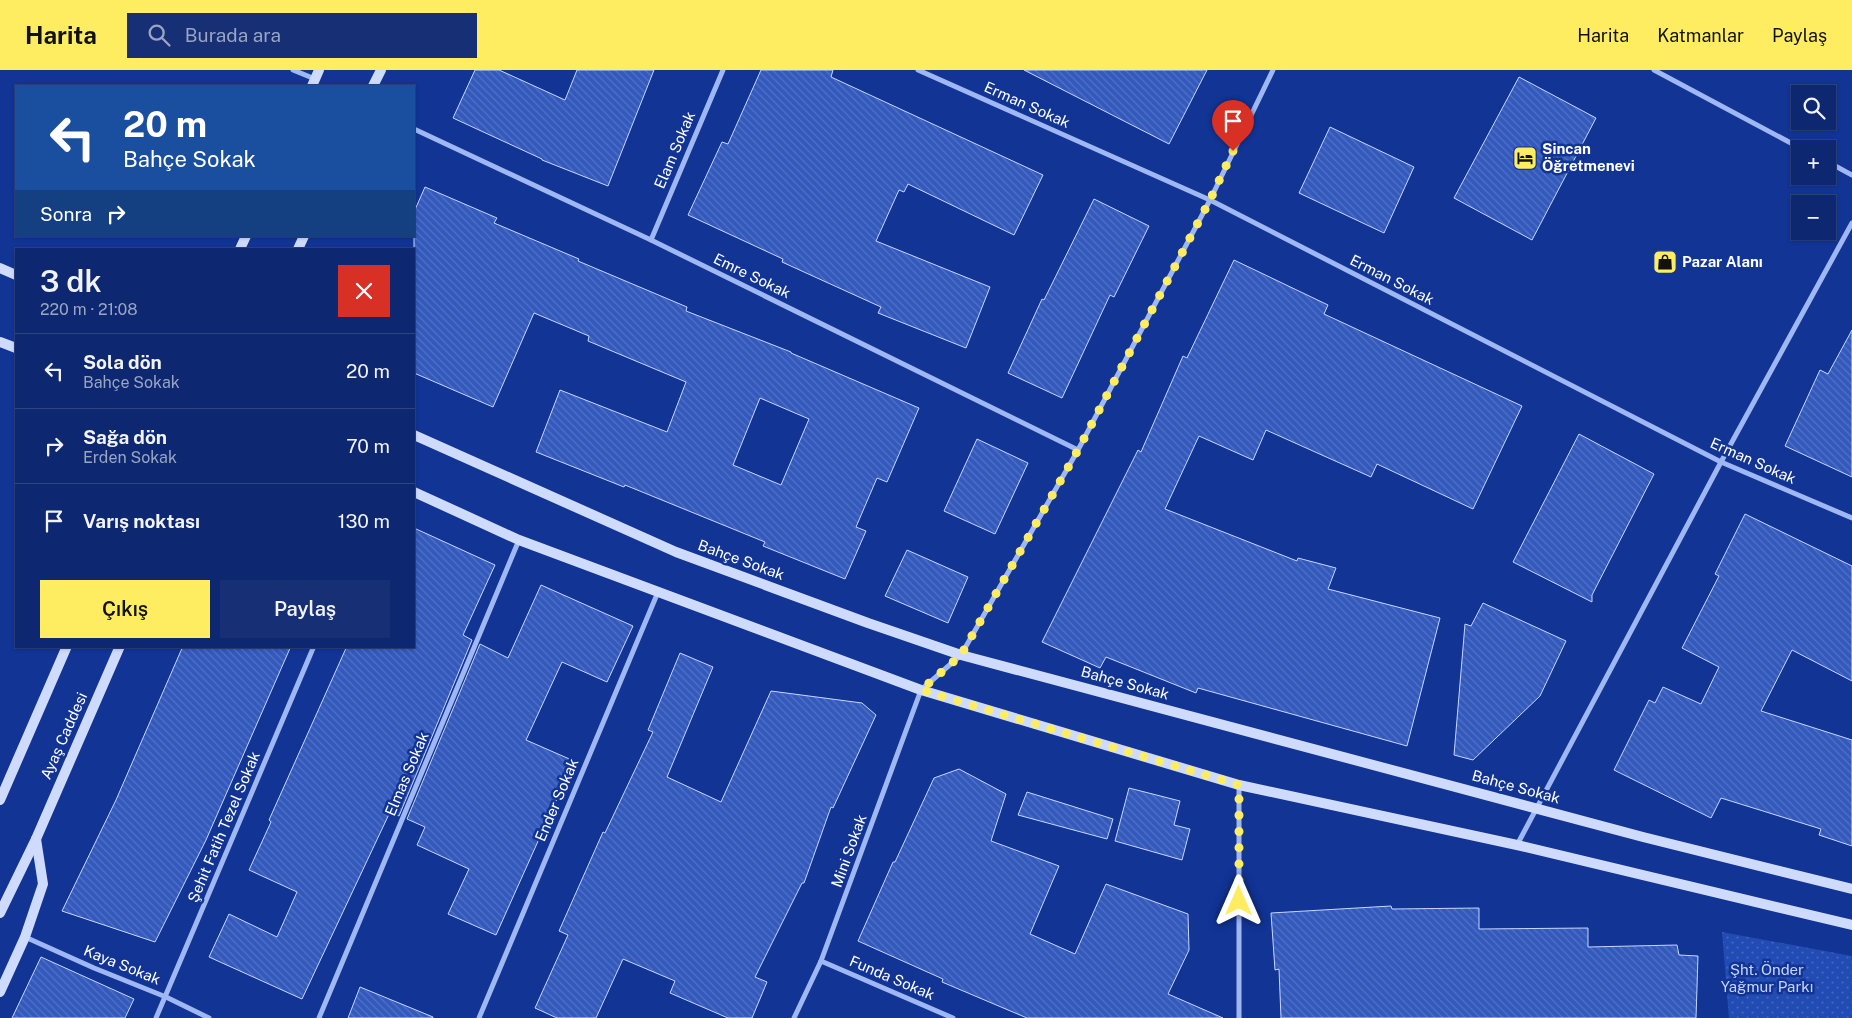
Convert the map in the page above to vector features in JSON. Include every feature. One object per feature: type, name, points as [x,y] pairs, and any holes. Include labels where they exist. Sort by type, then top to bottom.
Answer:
[{"type":"street","points":[[293,70],[315,78]]},
{"type":"street","points":[[374,85],[381,70]]},
{"type":"street","name":"Elam Sokak","points":[[651,240],[723,70]]},
{"type":"street","name":"Erman Sokak","points":[[918,70],[1210,200],[1721,462],[1852,518]]},
{"type":"street","points":[[921,690],[961,655],[1078,450],[1210,200],[1273,70]]},
{"type":"street","points":[[1654,70],[1791,143]]},
{"type":"street","name":"Emre Sokak","points":[[415,129],[651,240],[1078,450]]},
{"type":"street","points":[[1836,166],[1852,175]]},
{"type":"street","points":[[1517,845],[1721,462],[1852,223]]},
{"type":"street","points":[[0,268],[15,275]]},
{"type":"street","points":[[0,342],[15,348]]},
{"type":"street","name":"Bahçe Sokak","points":[[415,435],[676,552],[868,623],[961,655],[1652,839],[1852,889]]},
{"type":"street","points":[[415,492],[519,540],[921,690],[1239,785],[1517,845],[1852,925]]},
{"type":"street","name":"Elmas Sokak","points":[[319,1018],[519,540]]},
{"type":"street","name":"Ender Sokak","points":[[479,1018],[658,592]]},
{"type":"street","points":[[0,800],[66,648]]},
{"type":"street","name":"Ayaş Caddesi","points":[[0,913],[36,839],[119,648]]},
{"type":"street","name":"Şehit Fatih Tezel Sokak","points":[[156,1018],[313,648]]},
{"type":"street","name":"Mini Sokak","points":[[794,1018],[822,961],[921,690]]},
{"type":"street","points":[[1239,785],[1239,1018]]},
{"type":"street","points":[[0,992],[25,937],[43,884],[36,839]]},
{"type":"street","name":"Kaya Sokak","points":[[25,937],[94,968],[166,997],[209,1018]]},
{"type":"street","name":"Funda Sokak","points":[[822,961],[953,1018]]},
{"type":"green space","name":"Şht. Önder Yağmur Parkı","points":[[1722,932],[1852,956],[1852,1018],[1729,1018]]},
{"type":"building","points":[[475,70],[499,70],[565,100],[577,70],[654,70],[608,186],[542,160],[453,118]]},
{"type":"building","points":[[761,70],[833,70],[831,77],[1043,175],[1014,235],[908,184],[904,192],[899,190],[876,241],[990,287],[966,348],[878,313],[881,307],[782,262],[783,259],[688,215],[722,142],[728,144]]},
{"type":"building","points":[[1024,70],[1207,70],[1169,144]]},
{"type":"building","name":"Sincan Öğretmenevi","points":[[1519,77],[1596,118],[1532,240],[1454,198]]},
{"type":"building","points":[[1330,127],[1414,167],[1384,233],[1299,193]]},
{"type":"building","points":[[425,187],[497,218],[494,223],[687,307],[686,311],[791,352],[919,408],[887,482],[877,478],[856,527],[866,531],[845,579],[763,546],[765,542],[625,485],[624,487],[536,452],[560,390],[667,432],[686,382],[588,341],[589,336],[534,313],[493,407],[415,373],[415,210]],"holes":[[[760,398],[809,419],[781,485],[733,465]]]},
{"type":"building","points":[[1094,199],[1149,226],[1114,297],[1110,295],[1062,398],[1008,373],[1042,299],[1044,300]]},
{"type":"building","points":[[1234,260],[1328,305],[1324,314],[1522,406],[1473,509],[1377,464],[1371,477],[1266,430],[1253,460],[1199,436],[1165,509],[1297,561],[1298,558],[1336,568],[1328,589],[1440,618],[1407,746],[1198,688],[1196,693],[1106,657],[1100,668],[1042,642],[1138,450],[1141,452],[1183,356],[1187,358]]},
{"type":"building","points":[[1852,330],[1852,477],[1785,446],[1820,370],[1828,374]]},
{"type":"building","points":[[1579,434],[1654,474],[1592,595],[1592,602],[1513,562]]},
{"type":"building","points":[[977,439],[1028,463],[995,534],[944,511]]},
{"type":"building","points":[[1745,514],[1852,566],[1852,681],[1792,650],[1761,711],[1852,740],[1852,846],[1819,835],[1821,829],[1721,798],[1711,818],[1614,770],[1649,700],[1655,703],[1663,687],[1701,704],[1719,667],[1682,648],[1719,576],[1715,574]]},
{"type":"building","points":[[415,528],[495,565],[463,635],[472,640],[399,816],[390,812],[302,999],[209,957],[229,914],[277,937],[297,892],[249,870],[271,822],[269,820],[346,648],[415,648]]},
{"type":"building","points":[[907,550],[968,577],[948,623],[885,596]]},
{"type":"building","points":[[541,585],[633,626],[607,682],[562,662],[526,740],[574,761],[496,935],[448,914],[469,869],[417,845],[425,827],[407,819],[480,644],[508,658]]},
{"type":"building","points":[[1483,603],[1566,641],[1540,696],[1473,760],[1454,755],[1465,624],[1471,626]]},
{"type":"building","points":[[182,648],[290,648],[206,840],[155,942],[62,911],[116,800]]},
{"type":"building","points":[[680,653],[713,667],[667,777],[721,802],[771,691],[862,703],[876,715],[833,808],[831,807],[804,883],[802,883],[755,977],[767,982],[752,1018],[728,1018],[670,993],[675,981],[623,959],[596,1018],[557,1018],[535,1008],[568,935],[559,931],[603,832],[605,833],[653,732],[648,730]]},
{"type":"building","points":[[959,769],[1006,794],[991,841],[1059,866],[1030,934],[1075,954],[1106,884],[1188,914],[1189,950],[1168,994],[1223,1018],[1027,1018],[942,982],[943,979],[858,941],[893,862],[895,862],[934,778]]},
{"type":"building","points":[[1129,788],[1180,801],[1174,825],[1190,829],[1182,860],[1115,841]]},
{"type":"building","points":[[1027,792],[1113,819],[1107,839],[1018,815]]},
{"type":"building","points":[[1391,906],[1392,909],[1479,908],[1479,929],[1588,928],[1588,947],[1677,945],[1679,955],[1698,956],[1696,1018],[1281,1018],[1279,969],[1275,970],[1271,913]]},
{"type":"building","points":[[41,957],[134,999],[125,1018],[12,1018]]},
{"type":"building","points":[[360,987],[433,1017],[433,1018],[348,1018]]},
{"type":"place","name":"Sincan Öğretmenevi","points":[[1525,158]]},
{"type":"place","name":"Pazar Alanı","points":[[1665,262]]},
{"type":"route","points":[[1233,151],[1210,200],[1078,450],[961,655],[921,690],[1239,785],[1239,901]]}]
